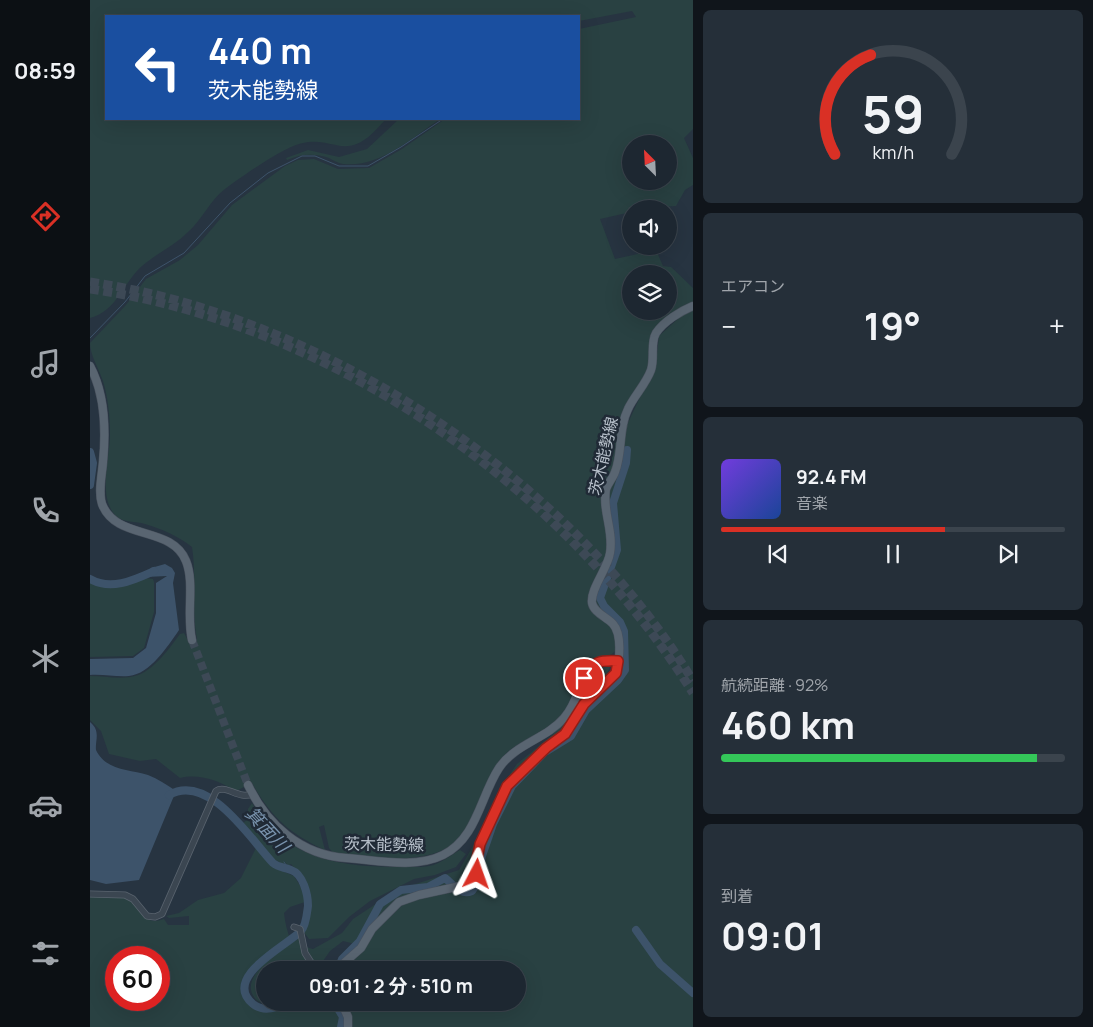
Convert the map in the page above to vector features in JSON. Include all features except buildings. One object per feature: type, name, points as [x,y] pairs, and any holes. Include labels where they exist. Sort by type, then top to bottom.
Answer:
[{"type":"main road","name":"茨木能勢線","points":[[248,785],[268,818],[285,834],[315,851],[334,857],[405,862],[428,860],[443,855],[458,845],[473,826],[498,768],[506,759],[564,718],[592,665],[602,660],[618,661],[618,631],[612,623],[596,610],[592,602],[593,594],[607,565],[612,538],[606,510],[606,489],[615,472],[622,426],[627,410],[649,375],[653,364],[653,344],[656,333],[678,314],[693,306]]},
{"type":"main road","points":[[90,366],[100,393],[105,437],[101,502],[105,511],[119,524],[174,544],[181,551],[189,572],[188,625],[192,640]]},
{"type":"main road","points":[[346,961],[361,948],[372,929],[399,902],[407,898],[469,883],[476,878],[480,844],[507,786],[546,748],[565,734],[584,704],[616,673],[618,661]]},
{"type":"main road","points":[[346,1011],[348,1016],[348,1027]]},
{"type":"street","points":[[90,894],[125,895],[133,899],[146,916],[154,917],[162,914],[216,790],[221,789],[240,796],[253,795]]},
{"type":"street","points":[[299,930],[305,953],[310,961]]},
{"type":"green space","points":[[90,0],[693,0],[693,129],[684,138],[693,158],[693,185],[685,190],[677,204],[677,200],[622,200],[622,214],[600,219],[615,259],[633,255],[658,255],[663,265],[622,265],[622,320],[666,320],[658,327],[647,374],[626,409],[614,472],[607,483],[609,554],[590,599],[615,634],[615,651],[595,659],[589,664],[570,706],[559,719],[504,756],[494,772],[471,825],[458,840],[444,850],[409,858],[334,854],[329,848],[324,825],[319,827],[325,850],[291,831],[282,823],[267,806],[252,783],[236,791],[223,784],[202,777],[180,778],[156,759],[140,761],[109,754],[101,731],[90,720],[90,676],[120,678],[138,675],[152,667],[180,634],[184,633],[189,642],[197,639],[194,616],[194,570],[192,547],[187,543],[158,528],[119,518],[110,508],[107,498],[106,477],[110,421],[103,381],[93,357],[90,343],[126,305],[146,279],[180,260],[198,245],[232,205],[285,166],[298,160],[314,159],[338,169],[369,168],[402,149],[444,120],[580,120],[580,29],[636,17],[632,11],[580,21],[580,15],[105,15],[105,120],[385,120],[364,140],[352,146],[307,142],[285,150],[252,170],[220,194],[210,204],[198,222],[183,237],[142,266],[107,309],[90,318]]},
{"type":"green space","points":[[398,120],[439,120],[406,143],[382,157],[369,161],[343,164],[318,155],[303,155],[287,160],[286,158],[308,150],[339,157],[367,149]]},
{"type":"green space","points":[[677,273],[693,288],[693,302],[677,311]]},
{"type":"green space","points":[[693,310],[693,1027],[350,1027],[345,1011],[526,1011],[526,961],[353,961],[368,944],[374,931],[408,900],[461,891],[476,883],[480,877],[481,851],[508,793],[571,733],[579,715],[621,672],[622,631],[615,621],[596,606],[595,598],[619,536],[612,514],[609,491],[619,474],[626,427],[656,363],[659,336],[681,316]]},
{"type":"green space","points":[[145,578],[153,579],[154,582],[154,612],[144,648],[133,656],[90,657],[90,583],[104,586],[118,585],[132,583]]},
{"type":"green space","points":[[608,664],[610,667],[605,678],[601,676],[590,690],[589,695],[568,726],[538,751],[501,790],[472,862],[471,878],[466,882],[408,895],[359,945],[343,941],[330,951],[323,961],[313,961],[306,947],[313,949],[342,933],[353,919],[397,890],[459,870],[477,839],[500,788],[517,764],[552,735],[569,716],[594,668]]},
{"type":"green space","points":[[252,803],[279,836],[296,847],[332,861],[353,865],[421,867],[437,864],[460,850],[466,854],[456,867],[435,875],[414,879],[370,901],[349,917],[328,938],[309,939],[303,931],[307,922],[310,904],[306,887],[291,864],[288,866],[285,862],[286,866],[272,858],[243,823],[247,820],[248,809]]},
{"type":"green space","points":[[256,848],[275,868],[294,876],[304,892],[305,902],[290,907],[284,913],[291,941],[264,961],[256,961],[256,969],[249,979],[247,987],[249,995],[256,1003],[256,1011],[342,1011],[345,1017],[345,1027],[90,1027],[90,896],[120,896],[133,903],[143,916],[151,921],[164,919],[168,925],[189,925],[189,916],[169,918],[166,916],[179,913],[198,900],[224,893],[241,878]]},
{"type":"green space","points":[[301,937],[309,961],[267,961]]},
{"type":"green space","points":[[256,974],[256,1000],[251,989],[252,980]]},
{"type":"water","points":[[165,564],[172,568],[175,573],[173,583],[179,630],[170,644],[151,665],[137,674],[129,676],[90,675],[90,659],[133,658],[146,648],[156,613],[156,583],[167,576],[145,577],[144,574],[151,568]]},
{"type":"water","points":[[90,722],[96,732],[96,750],[106,762],[112,766],[148,775],[176,791],[139,880],[106,884],[90,880]]},
{"type":"waterway","points":[[90,338],[125,302],[145,276],[184,253],[230,203],[268,173],[302,156],[315,156],[339,166],[368,166],[442,120]]},
{"type":"waterway","points":[[341,961],[360,941],[380,904],[401,890],[428,887],[445,878],[461,891],[472,891],[478,882],[482,856],[493,824],[512,786],[545,752],[571,736],[586,710],[618,680],[625,670],[624,631],[620,622],[604,606],[600,598],[617,550],[613,503],[626,463],[627,450]]},
{"type":"waterway","name":"箕面川","points":[[90,452],[93,463],[90,485]]},
{"type":"waterway","name":"箕面川","points":[[90,579],[106,584],[114,584],[130,581],[154,571]]},
{"type":"waterway","name":"箕面川","points":[[169,795],[184,790],[199,793],[214,800],[241,825],[273,863],[295,872],[302,880],[306,890],[308,906],[303,929],[262,961]]},
{"type":"waterway","name":"箕面川","points":[[284,862],[289,869]]},
{"type":"waterway","points":[[636,930],[660,964],[693,993]]},
{"type":"waterway","name":"箕面川","points":[[256,967],[245,983],[245,994],[256,1006]]},
{"type":"waterway","name":"箕面川","points":[[339,1011],[343,1017],[341,1027]]},
{"type":"tunnel","points":[[90,282],[178,301],[265,330],[351,370],[433,418],[510,475],[580,538],[642,607],[693,681]]},
{"type":"tunnel","points":[[90,289],[180,308],[269,338],[354,378],[434,427],[510,484],[579,548],[640,618],[693,693]]},
{"type":"tunnel","points":[[192,640],[248,785]]},
{"type":"route","points":[[477,874],[480,844],[507,786],[546,748],[565,734],[584,704],[616,673],[618,661],[603,660],[597,662],[593,664],[584,678]]}]
